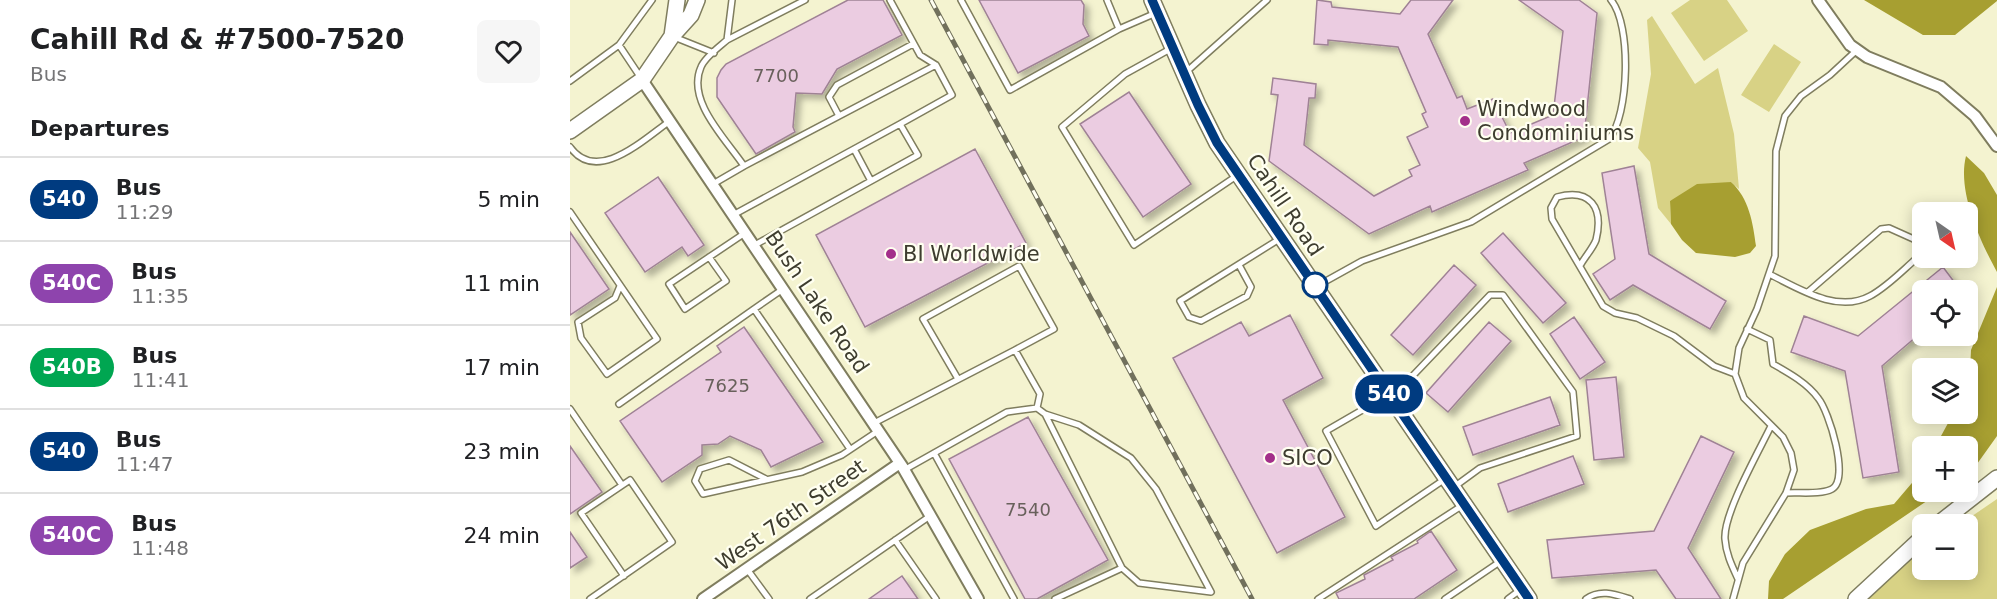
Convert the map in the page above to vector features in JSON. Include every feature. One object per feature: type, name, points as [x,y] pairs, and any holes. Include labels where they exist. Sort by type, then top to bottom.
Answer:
[{"type":"street","points":[[672,36],[677,0]]},
{"type":"street","points":[[570,131],[642,80],[672,36],[691,15],[697,0]]},
{"type":"street","points":[[1818,0],[1837,29],[1857,50],[1877,61],[1941,87],[1975,116],[1997,146]]},
{"type":"street","name":"Cahill Road","points":[[1155,6],[1217,143],[1525,594]]},
{"type":"street","name":"Bush Lake Road","points":[[642,80],[902,467],[978,599]]},
{"type":"street","name":"West 76th Street","points":[[703,599],[902,467]]},
{"type":"street","points":[[1951,514],[1997,478]]},
{"type":"street","points":[[1856,599],[1912,547]]},
{"type":"lane","points":[[570,81],[619,45],[652,0]]},
{"type":"lane","points":[[727,40],[732,0]]},
{"type":"lane","points":[[744,166],[703,105],[696,88],[702,66],[727,40],[805,0]]},
{"type":"lane","points":[[733,215],[952,95],[936,65],[920,55],[890,0]]},
{"type":"lane","points":[[961,0],[1010,90],[1155,6]]},
{"type":"lane","points":[[1107,0],[1119,28]]},
{"type":"lane","points":[[1184,74],[1267,0]]},
{"type":"lane","points":[[1316,287],[1362,261],[1471,222],[1609,139],[1619,119],[1627,50],[1621,14],[1611,0]]},
{"type":"lane","points":[[672,36],[714,53]]},
{"type":"lane","points":[[839,116],[829,97],[837,85],[914,44]]},
{"type":"lane","points":[[619,45],[642,80]]},
{"type":"lane","points":[[1173,48],[1125,74],[1062,126],[1134,245],[1239,174]]},
{"type":"lane","points":[[1733,599],[1743,563],[1786,493],[1794,470],[1791,453],[1783,437],[1744,398],[1735,374],[1739,348],[1775,256],[1776,151],[1785,116],[1801,96],[1830,75],[1857,50]]},
{"type":"lane","points":[[712,184],[936,65]]},
{"type":"lane","points":[[570,147],[576,156],[584,160],[603,162],[621,155],[670,121]]},
{"type":"lane","points":[[753,246],[918,155],[900,124]]},
{"type":"lane","points":[[854,149],[872,181]]},
{"type":"lane","points":[[1581,264],[1596,240],[1596,212],[1591,200],[1582,194],[1557,197],[1551,208],[1552,219],[1564,242],[1581,264],[1603,306],[1615,313],[1637,318],[1674,336],[1714,366],[1735,374]]},
{"type":"lane","points":[[570,212],[657,339],[607,374],[581,338],[578,322],[615,298],[620,286]]},
{"type":"lane","points":[[1769,274],[1808,292],[1826,300],[1855,301],[1870,296],[1917,258],[1922,249],[1918,241],[1889,228],[1881,229],[1808,292]]},
{"type":"lane","points":[[710,257],[726,281],[685,309],[669,284],[745,233]]},
{"type":"lane","points":[[1239,265],[1251,287],[1251,292],[1201,321],[1190,317],[1180,301],[1282,237]]},
{"type":"lane","points":[[766,479],[729,460],[700,469],[695,481],[703,494],[802,472],[850,449],[876,427],[958,379],[1054,329],[1019,266],[923,320],[958,379]]},
{"type":"lane","points":[[619,404],[783,289]]},
{"type":"lane","points":[[1490,295],[1503,295],[1573,392],[1577,436],[1480,468],[1449,483],[1376,526],[1326,431],[1388,393],[1409,380],[1490,295]]},
{"type":"lane","points":[[754,309],[850,449]]},
{"type":"lane","points":[[1747,329],[1770,340],[1773,364],[1798,379],[1818,398],[1827,417],[1838,456],[1841,476],[1838,484],[1831,490],[1786,493]]},
{"type":"lane","points":[[1015,350],[1040,394],[1037,408]]},
{"type":"lane","points":[[902,467],[934,453],[1007,412],[1037,408],[1045,414],[1079,425],[1131,458],[1156,489],[1211,592],[1139,583],[1122,568],[1045,414]]},
{"type":"lane","points":[[570,409],[622,485]]},
{"type":"lane","points":[[1738,579],[1728,558],[1725,536],[1733,507],[1771,426]]},
{"type":"lane","points":[[934,453],[1014,599]]},
{"type":"lane","points":[[591,599],[624,576],[672,542],[630,480],[581,513],[624,576]]},
{"type":"lane","points":[[1318,599],[1464,504]]},
{"type":"lane","points":[[810,599],[930,516]]},
{"type":"lane","points":[[895,540],[936,599]]},
{"type":"lane","points":[[1445,599],[1502,560]]},
{"type":"lane","points":[[1055,599],[1122,568]]},
{"type":"lane","points":[[747,569],[769,599]]},
{"type":"lane","points":[[1586,599],[1596,593],[1608,593],[1630,599]]},
{"type":"lane","points":[[1508,599],[1525,594]]},
{"type":"shaded area","points":[[1690,0],[1727,0],[1748,31],[1704,61],[1671,13]]},
{"type":"shaded area","points":[[1864,0],[1997,1],[1955,35],[1923,35]]},
{"type":"shaded area","points":[[1652,16],[1695,84],[1718,68],[1734,134],[1739,189],[1731,182],[1670,201],[1671,224],[1658,208],[1650,162],[1638,148],[1651,74],[1647,20]]},
{"type":"shaded area","points":[[1774,44],[1801,62],[1769,112],[1741,95]]},
{"type":"shaded area","points":[[1966,156],[1984,173],[1997,195],[1997,272],[1978,233],[1978,202],[1968,202],[1964,170]]},
{"type":"shaded area","points":[[1731,182],[1746,203],[1752,220],[1756,246],[1750,253],[1735,257],[1696,253],[1682,240],[1671,224],[1670,201],[1697,184]]},
{"type":"shaded area","points":[[1997,287],[1997,436],[1978,463],[1978,436],[1941,436],[1948,424],[1978,424],[1978,358],[1971,358],[1973,346],[1978,346],[1978,333]]},
{"type":"shaded area","points":[[1912,483],[1912,502],[1925,502],[1783,599],[1768,599],[1769,581],[1785,554],[1810,530],[1866,509],[1894,504]]},
{"type":"shaded area","points":[[1997,499],[1997,599],[1850,599],[1912,557],[1912,580],[1978,580],[1978,514],[1975,514]]},
{"type":"building","points":[[848,0],[883,0],[902,35],[837,69],[822,94],[796,93],[793,127],[795,132],[756,154],[717,97],[717,78],[721,70],[726,64]]},
{"type":"building","points":[[979,0],[1081,0],[1084,5],[1083,24],[1089,36],[1018,73]]},
{"type":"building","name":"Windwood Condominiums","points":[[1317,0],[1331,2],[1332,7],[1400,14],[1411,0],[1453,0],[1428,34],[1457,98],[1462,96],[1467,109],[1493,99],[1510,133],[1553,115],[1563,31],[1519,0],[1579,0],[1597,13],[1584,137],[1524,163],[1528,170],[1432,212],[1430,206],[1369,234],[1269,161],[1278,95],[1271,94],[1273,78],[1316,84],[1315,98],[1309,98],[1304,145],[1374,196],[1412,176],[1409,170],[1420,165],[1407,137],[1428,127],[1422,114],[1426,112],[1398,47],[1328,40],[1328,45],[1314,44]]},
{"type":"building","points":[[1129,92],[1191,184],[1143,217],[1080,124]]},
{"type":"building","points":[[975,149],[1026,243],[865,327],[816,235]]},
{"type":"building","points":[[1634,166],[1649,254],[1726,301],[1710,329],[1633,285],[1610,300],[1593,274],[1615,259],[1602,173]]},
{"type":"building","points":[[658,177],[704,245],[688,256],[682,247],[645,272],[605,213]]},
{"type":"building","points":[[570,232],[609,289],[570,315]]},
{"type":"building","points":[[1503,233],[1566,303],[1543,323],[1481,253]]},
{"type":"building","points":[[1454,265],[1476,285],[1413,355],[1391,335]]},
{"type":"building","points":[[1944,268],[1953,280],[1927,280]]},
{"type":"building","points":[[1912,292],[1912,340],[1882,366],[1899,472],[1863,478],[1845,371],[1791,352],[1804,316],[1858,336]]},
{"type":"building","name":"SICO","points":[[1290,315],[1323,378],[1283,400],[1345,517],[1277,553],[1173,358],[1241,322],[1249,336]]},
{"type":"building","points":[[1574,317],[1605,362],[1580,379],[1550,334]]},
{"type":"building","points":[[1489,322],[1511,341],[1448,412],[1426,393]]},
{"type":"building","points":[[744,327],[823,442],[771,467],[761,450],[730,436],[718,444],[702,445],[702,455],[662,482],[620,421],[721,352],[717,346]]},
{"type":"building","points":[[1616,377],[1624,457],[1594,460],[1586,380]]},
{"type":"building","points":[[1550,397],[1560,425],[1473,455],[1463,427]]},
{"type":"building","points":[[1028,417],[1108,560],[1037,599],[1025,599],[949,459]]},
{"type":"building","points":[[1701,436],[1734,452],[1688,548],[1721,599],[1676,599],[1656,570],[1552,578],[1547,540],[1654,531]]},
{"type":"building","points":[[570,446],[602,492],[570,514]]},
{"type":"building","points":[[1573,456],[1584,484],[1508,512],[1498,484]]},
{"type":"building","points":[[1431,531],[1457,570],[1414,599],[1339,599],[1336,593],[1365,579],[1364,575],[1393,560],[1391,557],[1418,543],[1417,541]]},
{"type":"building","points":[[570,532],[587,557],[570,568]]},
{"type":"building","points":[[902,576],[918,599],[869,599]]},
{"type":"railway","points":[[931,0],[1252,599]]},
{"type":"bus line","name":"540","points":[[1152,0],[1217,143],[1529,599]]},
{"type":"place","name":"Windwood Condominiums","points":[[1465,121]]},
{"type":"place","name":"BI Worldwide","points":[[891,254]]},
{"type":"place","name":"SICO","points":[[1270,458]]}]
